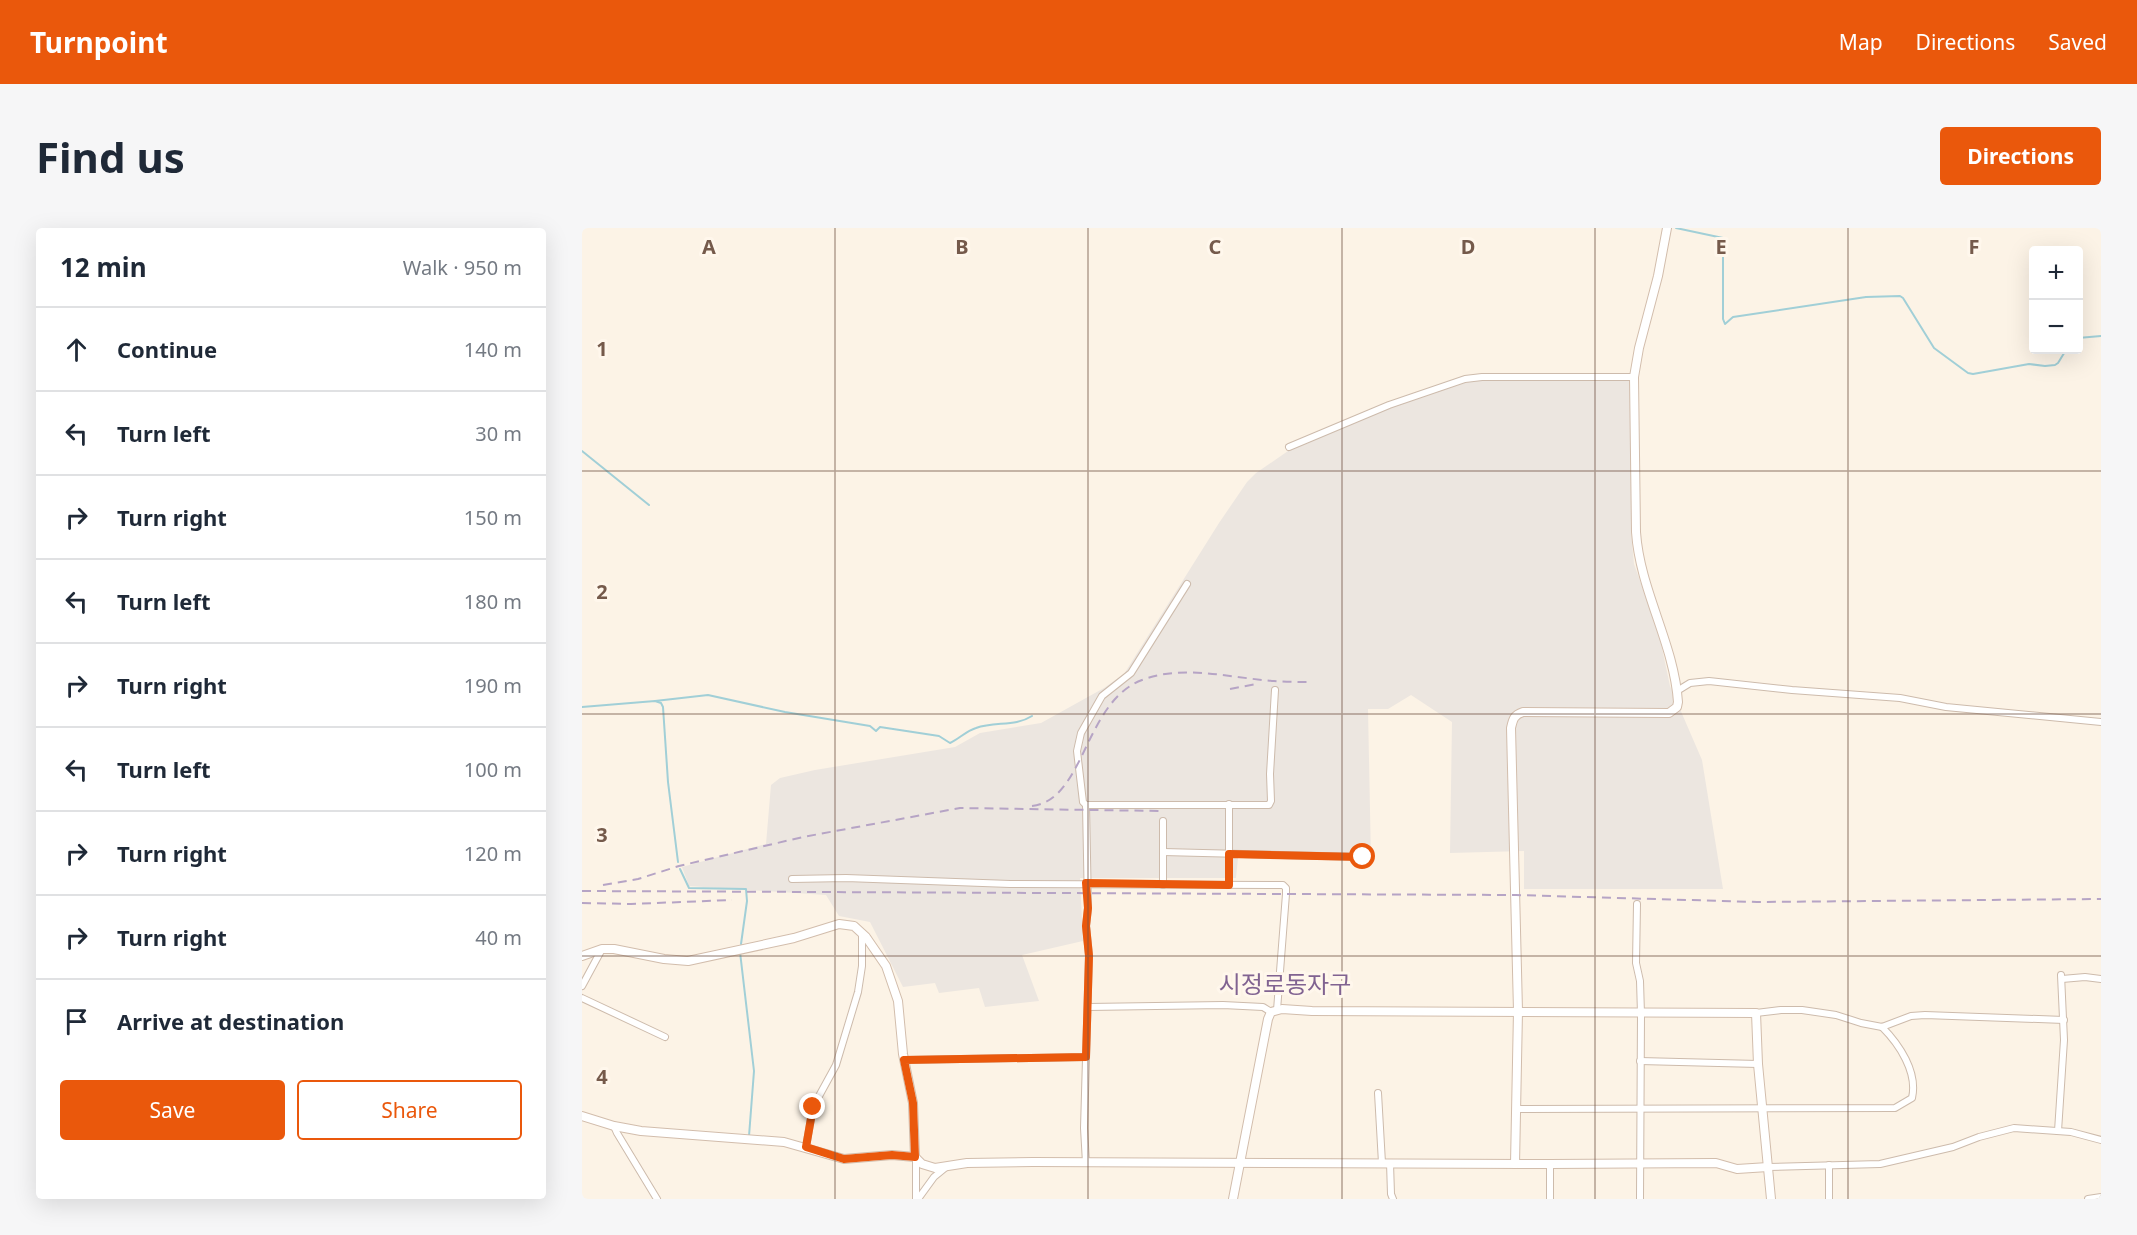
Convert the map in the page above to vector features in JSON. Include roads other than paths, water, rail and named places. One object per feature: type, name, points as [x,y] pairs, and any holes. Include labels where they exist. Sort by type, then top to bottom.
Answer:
[{"type":"street","points":[[1515,1164],[1518,1011],[1511,728],[1513,719],[1518,713],[1523,712],[1669,713],[1677,707],[1677,691],[1668,647],[1637,545],[1634,377],[1667,228]]},
{"type":"street","points":[[1289,447],[1389,405],[1465,379],[1634,377]]},
{"type":"street","points":[[1086,1163],[1084,1128],[1089,956],[1086,926],[1088,908],[1086,805],[1083,802],[1077,751],[1081,733],[1102,696],[1131,673],[1186,584]]},
{"type":"street","points":[[1677,691],[1685,685],[1696,682],[1730,682],[1792,690],[1900,698],[1946,707],[2101,722]]},
{"type":"street","points":[[1086,805],[1271,803],[1270,774],[1275,690]]},
{"type":"street","points":[[1229,804],[1229,885]]},
{"type":"street","points":[[1163,821],[1163,885]]},
{"type":"street","points":[[1163,852],[1363,857]]},
{"type":"street","points":[[792,879],[846,878],[1010,884],[1279,885],[1286,888],[1274,1011],[1268,1019],[1233,1199]]},
{"type":"street","points":[[1637,904],[1636,963],[1640,981],[1641,1014],[1640,1199]]},
{"type":"street","points":[[582,956],[602,949],[614,949],[683,961],[794,938],[839,924],[854,926],[862,932],[890,975],[901,1017],[904,1060],[913,1103],[917,1199]]},
{"type":"street","points":[[806,1147],[813,1107],[836,1065],[858,992],[862,966],[862,932]]},
{"type":"street","points":[[582,986],[602,949]]},
{"type":"street","points":[[2058,1131],[2064,1020],[2061,977],[2101,979]]},
{"type":"street","points":[[582,998],[665,1037]]},
{"type":"street","points":[[1088,1007],[1223,1005],[1263,1007],[1274,1011],[1518,1011],[1641,1014],[1756,1013],[1802,1010],[1836,1015],[1882,1027],[1892,1036],[1911,1074],[1912,1098],[1894,1108],[1516,1109]]},
{"type":"street","points":[[1756,1013],[1758,1064],[1771,1199]]},
{"type":"street","points":[[1882,1027],[1911,1016],[2064,1020]]},
{"type":"street","points":[[904,1060],[1086,1057]]},
{"type":"street","points":[[1641,1061],[1758,1064]]},
{"type":"street","points":[[1378,1093],[1391,1198]]},
{"type":"street","points":[[583,1118],[641,1131],[784,1142],[844,1159],[892,1155],[915,1157],[928,1167],[934,1168],[951,1165],[1086,1163],[1716,1163],[1737,1168],[1880,1164],[1953,1147],[1972,1139],[2014,1128],[2081,1134],[2101,1140]]},
{"type":"street","points":[[614,1126],[657,1199]]},
{"type":"street","points":[[1550,1164],[1550,1199]]},
{"type":"street","points":[[917,1199],[940,1172],[951,1165]]},
{"type":"street","points":[[1828,1199],[1829,1165]]},
{"type":"street","points":[[2088,1199],[2101,1197]]},
{"type":"waterway","points":[[1676,228],[1723,238],[1723,319],[1725,324],[1733,317],[1866,297],[1900,296],[1934,348],[1968,373],[2029,364],[2055,365],[2064,354]]},
{"type":"waterway","points":[[2083,338],[2101,336]]},
{"type":"waterway","points":[[582,451],[649,505]]},
{"type":"waterway","points":[[655,701],[708,695],[785,712],[870,726],[876,731],[880,727],[939,736],[950,743],[976,728],[1019,722],[1032,716]]},
{"type":"waterway","points":[[582,707],[655,701],[661,703],[678,862]]},
{"type":"waterway","points":[[680,869],[689,888],[746,889],[747,901],[741,944]]},
{"type":"waterway","points":[[740,952],[754,1071],[749,1136]]},
{"type":"railway","points":[[1032,806],[1050,800],[1063,787],[1108,708],[1123,691],[1142,680],[1158,675],[1191,672],[1274,681],[1310,682]]},
{"type":"railway","points":[[1230,689],[1256,684]]},
{"type":"railway","points":[[603,885],[638,879],[679,866],[803,837],[960,808],[1160,811]]},
{"type":"railway","points":[[582,891],[1516,895],[1757,902],[2101,899]]},
{"type":"railway","points":[[582,903],[631,904],[732,900]]},
{"type":"district","name":"시정로동자구","points":[[1285,985]]}]
